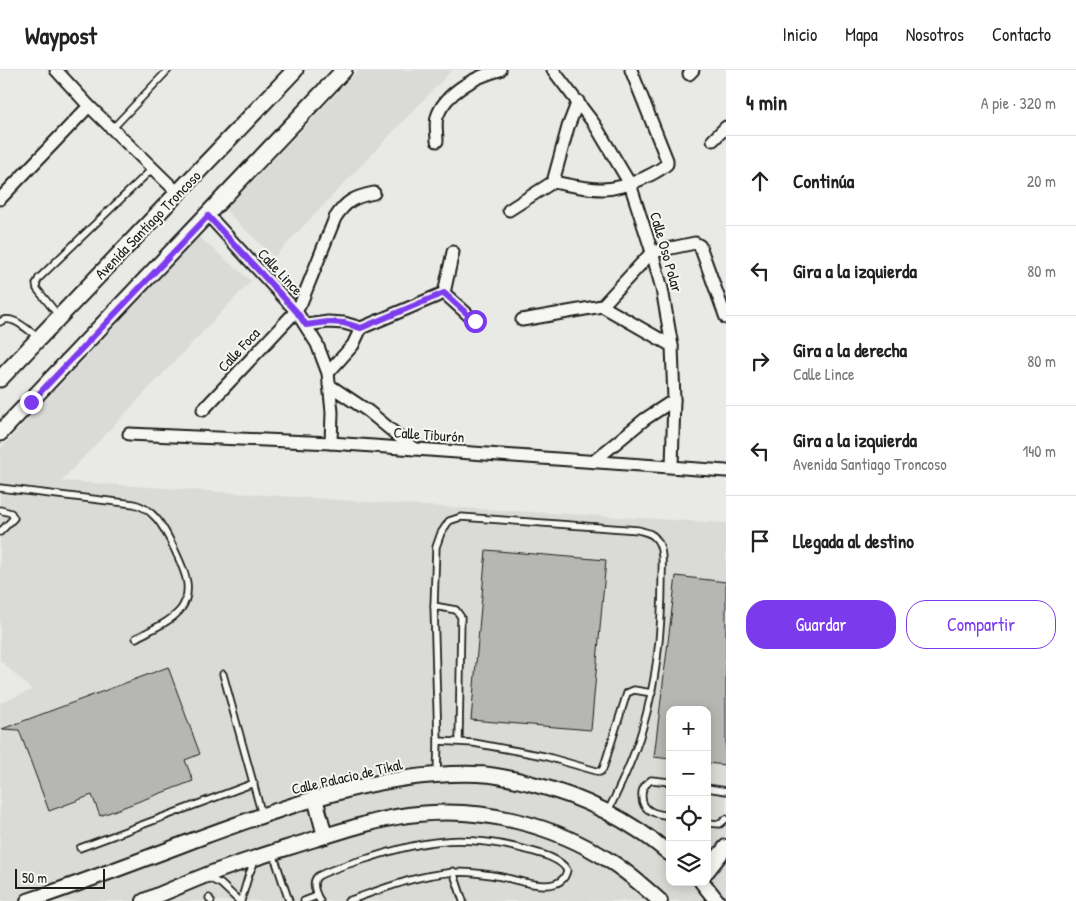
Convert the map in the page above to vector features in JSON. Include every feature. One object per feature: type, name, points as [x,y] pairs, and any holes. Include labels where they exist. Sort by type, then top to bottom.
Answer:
[{"type":"main road","name":"Avenida Santiago Troncoso","points":[[0,379],[295,70]]},
{"type":"main road","points":[[0,433],[208,216],[344,70]]},
{"type":"street","points":[[56,70],[89,106],[178,194]]},
{"type":"street","points":[[437,141],[436,119],[442,106],[463,86],[485,74],[500,70]]},
{"type":"street","name":"Calle Oso Polar","points":[[553,70],[595,125],[630,184],[652,252],[662,289],[672,346],[674,400],[672,466]]},
{"type":"street","points":[[509,210],[553,182],[608,190],[630,184],[660,170],[667,164],[631,70]]},
{"type":"street","points":[[553,182],[561,149],[578,101]]},
{"type":"street","points":[[0,199],[89,106]]},
{"type":"street","points":[[713,140],[726,127]]},
{"type":"street","name":"Calle Foca","points":[[203,410],[296,311],[335,218],[343,205],[357,197],[374,193]]},
{"type":"street","name":"Calle Lince","points":[[208,216],[296,311],[318,344],[329,379],[332,412],[330,443]]},
{"type":"street","points":[[522,320],[602,306],[652,252],[692,243],[700,246],[726,318]]},
{"type":"street","points":[[444,293],[453,252]]},
{"type":"street","points":[[444,293],[475,321]]},
{"type":"street","points":[[306,325],[328,322],[344,323],[361,328],[444,293]]},
{"type":"street","points":[[602,306],[672,346]]},
{"type":"street","points":[[361,328],[353,345],[329,379],[414,449]]},
{"type":"street","points":[[594,461],[645,419],[674,400]]},
{"type":"street","name":"Calle Tiburón","points":[[129,434],[330,443],[726,471]]},
{"type":"street","name":"Calle Palacio de Tikal","points":[[28,901],[262,815],[315,798],[377,784],[437,774],[479,774],[515,779],[553,789],[608,811],[666,851]]},
{"type":"street","points":[[315,798],[326,836]]},
{"type":"street","points":[[144,901],[204,876],[273,852],[386,818],[420,813],[461,813],[493,815],[532,825],[575,842],[610,860],[643,885],[660,901]]},
{"type":"street","points":[[711,865],[726,847]]},
{"type":"street","points":[[705,886],[717,901]]},
{"type":"lane","points":[[112,128],[168,70]]},
{"type":"lane","points":[[60,317],[36,289],[39,278],[152,169]]},
{"type":"lane","points":[[0,322],[4,319],[11,319],[39,338]]},
{"type":"lane","points":[[0,488],[134,504],[142,506],[156,518],[170,538],[187,582],[187,594],[181,609],[170,619],[136,638]]},
{"type":"lane","points":[[0,510],[11,513],[14,518],[0,532]]},
{"type":"lane","points":[[437,774],[438,741],[434,606],[436,547],[441,533],[449,521],[460,517],[628,529],[650,533],[658,541],[662,555],[662,615],[657,661],[652,693],[642,731],[624,778],[608,811]]},
{"type":"lane","points":[[434,606],[456,610],[461,617],[459,741]]},
{"type":"lane","points":[[223,674],[262,815]]},
{"type":"lane","points":[[438,741],[459,741],[544,756],[600,772],[603,769],[627,693],[634,690],[652,693]]},
{"type":"lane","points":[[666,782],[651,780],[645,784],[641,792],[642,803],[647,809],[654,813],[666,815]]},
{"type":"lane","points":[[80,848],[254,783]]},
{"type":"lane","points":[[711,789],[726,791]]},
{"type":"lane","points":[[711,823],[720,824],[726,819]]},
{"type":"lane","points":[[304,901],[319,899],[314,883],[314,879],[318,876],[404,846],[442,840],[478,840],[510,845],[561,862],[567,870],[562,879],[556,883],[546,885],[536,885],[500,876],[453,871],[417,879],[348,901]]},
{"type":"lane","points":[[273,852],[289,901]]},
{"type":"lane","points":[[204,876],[221,884],[240,901],[256,858]]},
{"type":"lane","points":[[453,871],[463,901]]},
{"type":"shaded area","points":[[359,70],[452,70],[274,257],[225,210]]},
{"type":"shaded area","points":[[199,237],[251,281],[61,481],[427,506],[726,523],[726,901],[0,901],[0,703],[32,690],[0,660],[0,449]]},
{"type":"building","points":[[486,550],[606,560],[591,730],[471,720]]},
{"type":"building","points":[[676,576],[726,582],[726,765],[711,763],[711,706],[666,706],[666,758],[654,757]]},
{"type":"building","points":[[168,667],[200,754],[185,760],[193,781],[100,816],[92,795],[49,811],[19,730],[2,729]]},
{"type":"route","points":[[31,402],[208,216],[296,311],[306,325],[328,322],[344,323],[361,328],[444,293],[475,321]]}]
